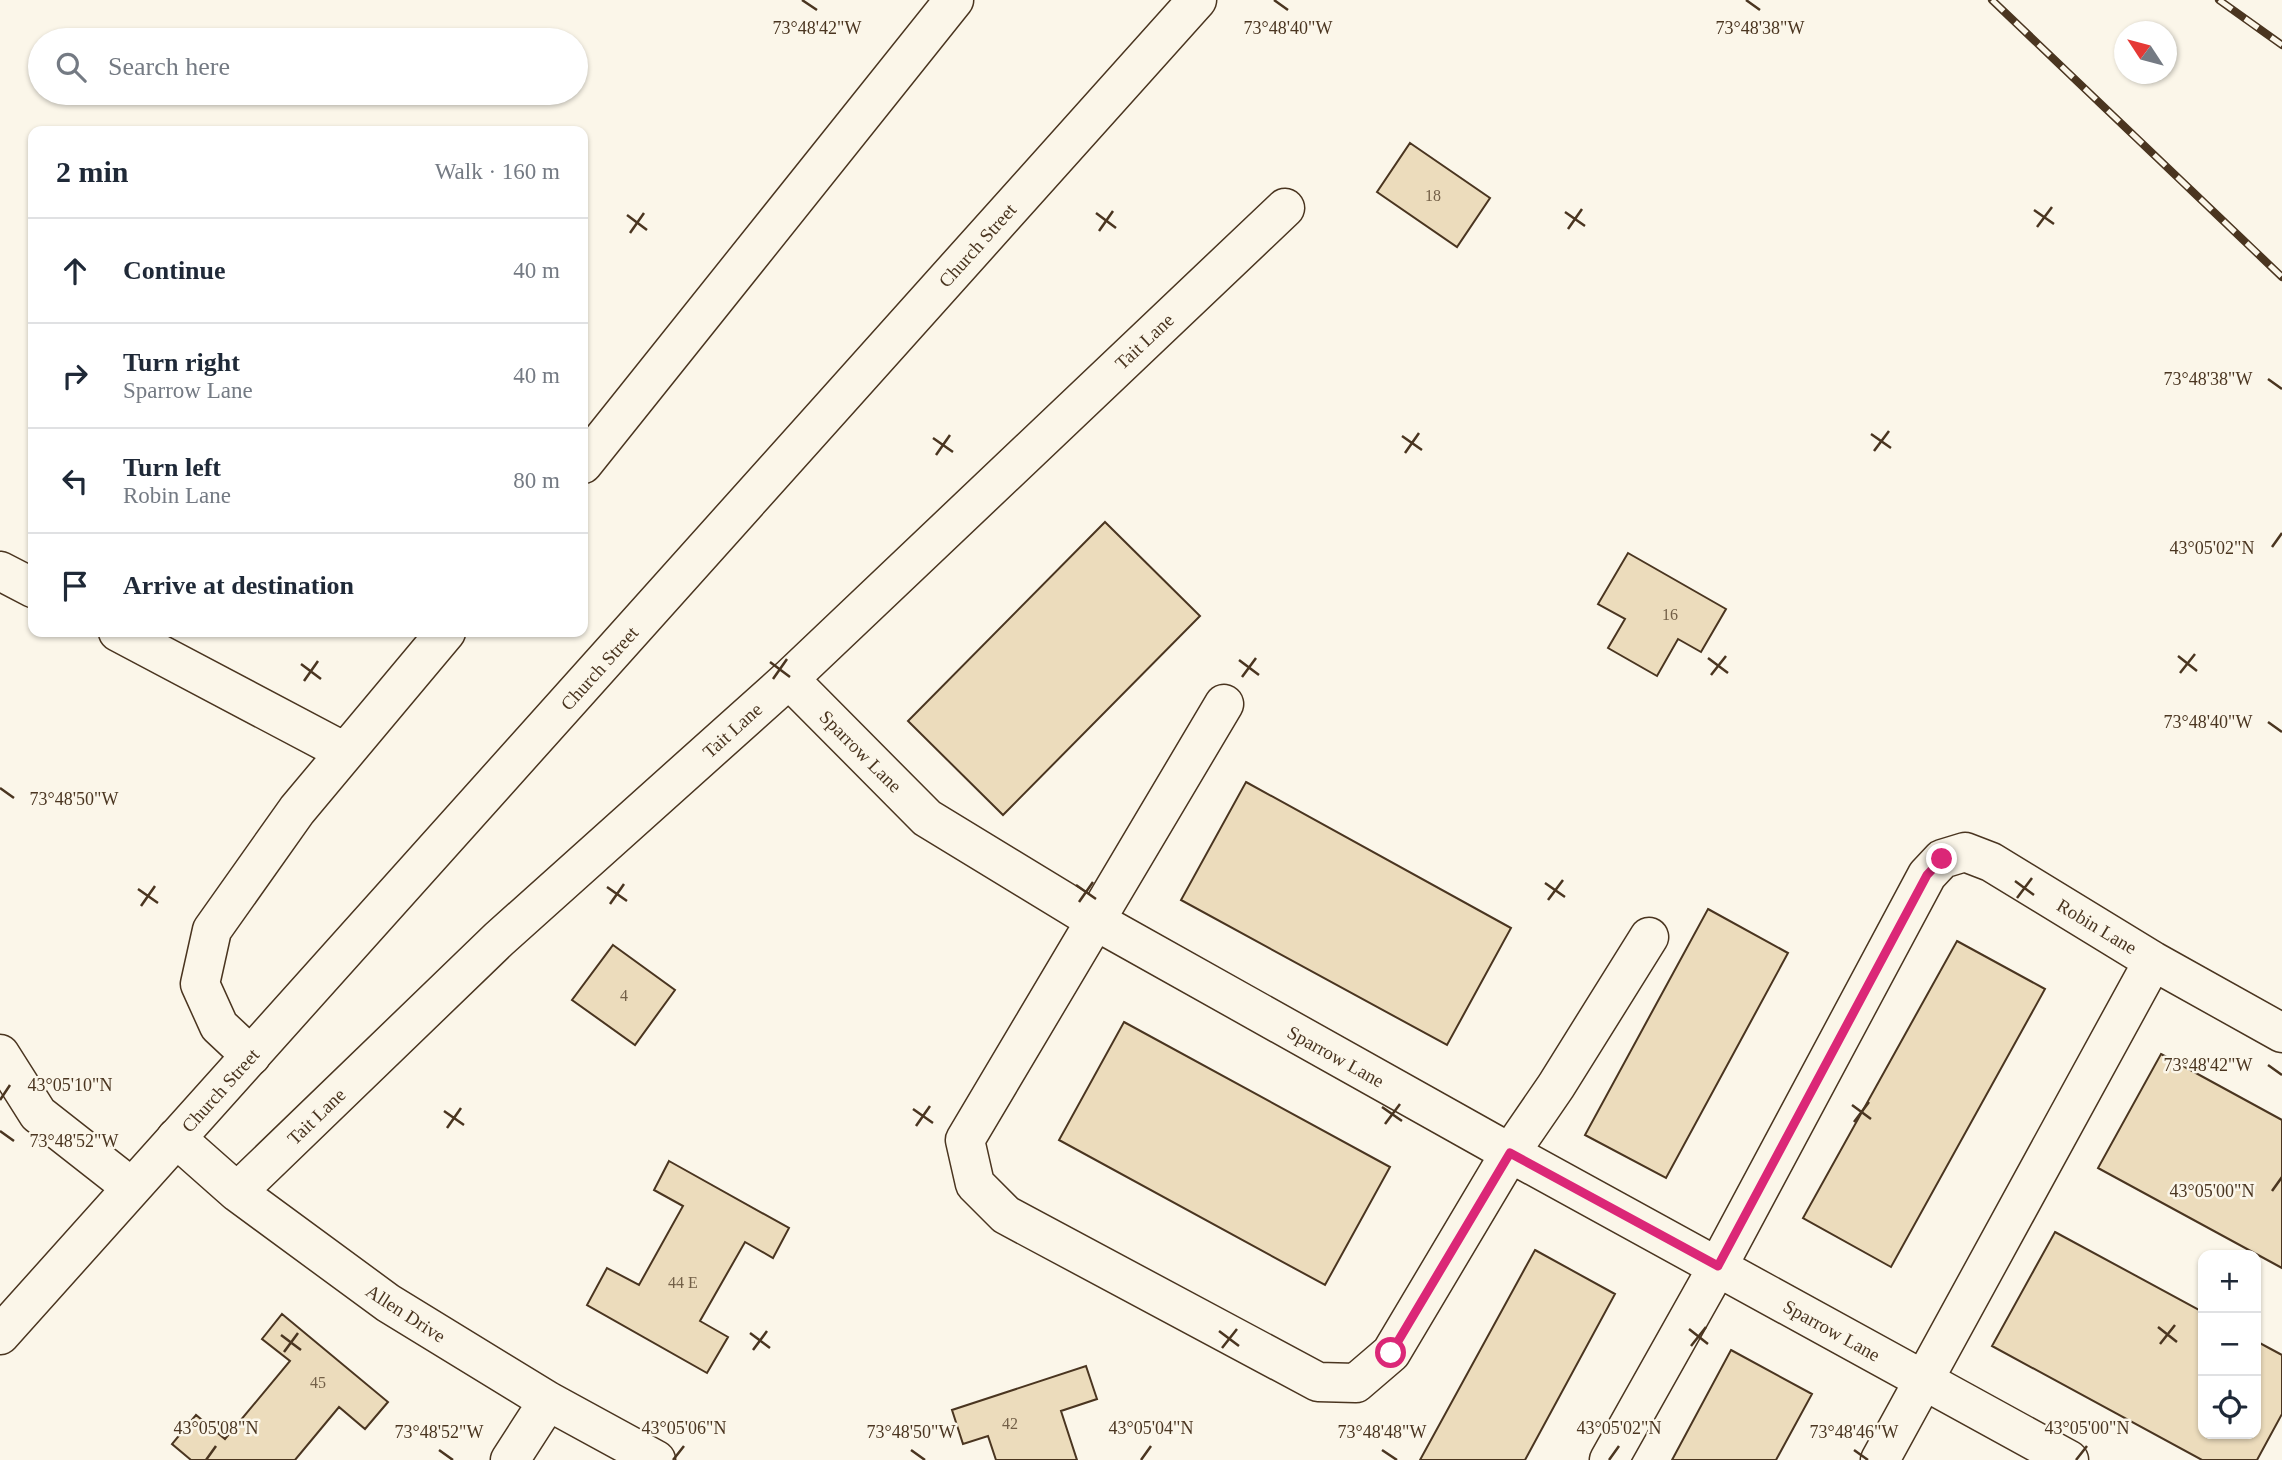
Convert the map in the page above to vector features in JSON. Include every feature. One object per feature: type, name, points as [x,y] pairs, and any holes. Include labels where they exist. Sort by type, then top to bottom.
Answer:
[{"type":"street","points":[[588,458],[954,0]]},
{"type":"street","name":"Church Street","points":[[0,1335],[1197,0]]},
{"type":"street","name":"Tait Lane","points":[[237,1192],[499,939],[789,678],[1285,208]]},
{"type":"street","points":[[0,571],[28,585]]},
{"type":"street","points":[[127,637],[345,752]]},
{"type":"street","points":[[251,1056],[219,1026],[200,984],[212,930],[297,810],[442,637]]},
{"type":"street","name":"Sparrow Lane","points":[[789,678],[927,818],[1096,921],[1510,1153],[2069,1460]]},
{"type":"street","points":[[1224,704],[965,1140],[975,1184],[1006,1215],[1318,1382],[1356,1383],[1391,1353],[1510,1153],[1556,1086],[1649,937]]},
{"type":"street","name":"Robin Lane","points":[[1609,1460],[1718,1266],[1927,875],[1942,859],[1965,852],[1991,862],[2153,961],[2282,1033]]},
{"type":"street","name":"Robin Lane","points":[[1880,1460],[2153,961]]},
{"type":"street","points":[[0,1054],[38,1114],[131,1187]]},
{"type":"street","name":"Allen Drive","points":[[176,1138],[237,1192],[388,1303],[548,1401],[656,1460]]},
{"type":"street","points":[[510,1460],[548,1401]]},
{"type":"building","points":[[1410,143],[1490,198],[1457,247],[1377,192]]},
{"type":"building","points":[[1105,522],[1200,616],[1003,815],[908,721]]},
{"type":"building","points":[[1628,553],[1726,609],[1701,652],[1678,639],[1657,676],[1608,648],[1625,619],[1598,604]]},
{"type":"building","points":[[1246,782],[1511,928],[1447,1045],[1181,900]]},
{"type":"building","points":[[1708,909],[1788,953],[1666,1178],[1585,1135]]},
{"type":"building","points":[[1957,941],[2045,989],[1891,1267],[1803,1218]]},
{"type":"building","points":[[613,945],[675,990],[635,1045],[572,1000]]},
{"type":"building","points":[[1124,1022],[1390,1167],[1325,1285],[1059,1140]]},
{"type":"building","points":[[2161,1054],[2282,1120],[2282,1268],[2261,1257],[2261,1250],[2249,1250],[2098,1168]]},
{"type":"building","points":[[669,1161],[789,1228],[773,1258],[745,1242],[700,1321],[728,1337],[707,1373],[587,1305],[607,1268],[639,1285],[683,1206],[654,1190]]},
{"type":"building","points":[[2055,1232],[2198,1309],[2198,1439],[2261,1439],[2261,1344],[2282,1355],[2282,1414],[2257,1460],[2202,1460],[1992,1346]]},
{"type":"building","points":[[1535,1250],[1615,1294],[1525,1460],[1420,1460]]},
{"type":"building","points":[[282,1314],[388,1402],[365,1429],[339,1407],[295,1460],[191,1460],[172,1444],[196,1415],[225,1439],[290,1361],[262,1339]]},
{"type":"building","points":[[1731,1350],[1812,1394],[1776,1460],[1672,1460]]},
{"type":"building","points":[[1086,1366],[1097,1399],[1061,1411],[1077,1460],[996,1460],[988,1436],[963,1444],[952,1410]]},
{"type":"railway","points":[[1992,0],[2282,277]]},
{"type":"railway","points":[[2219,0],[2282,45]]},
{"type":"route","points":[[1391,1353],[1510,1153],[1718,1266],[1927,875],[1942,859]]}]
